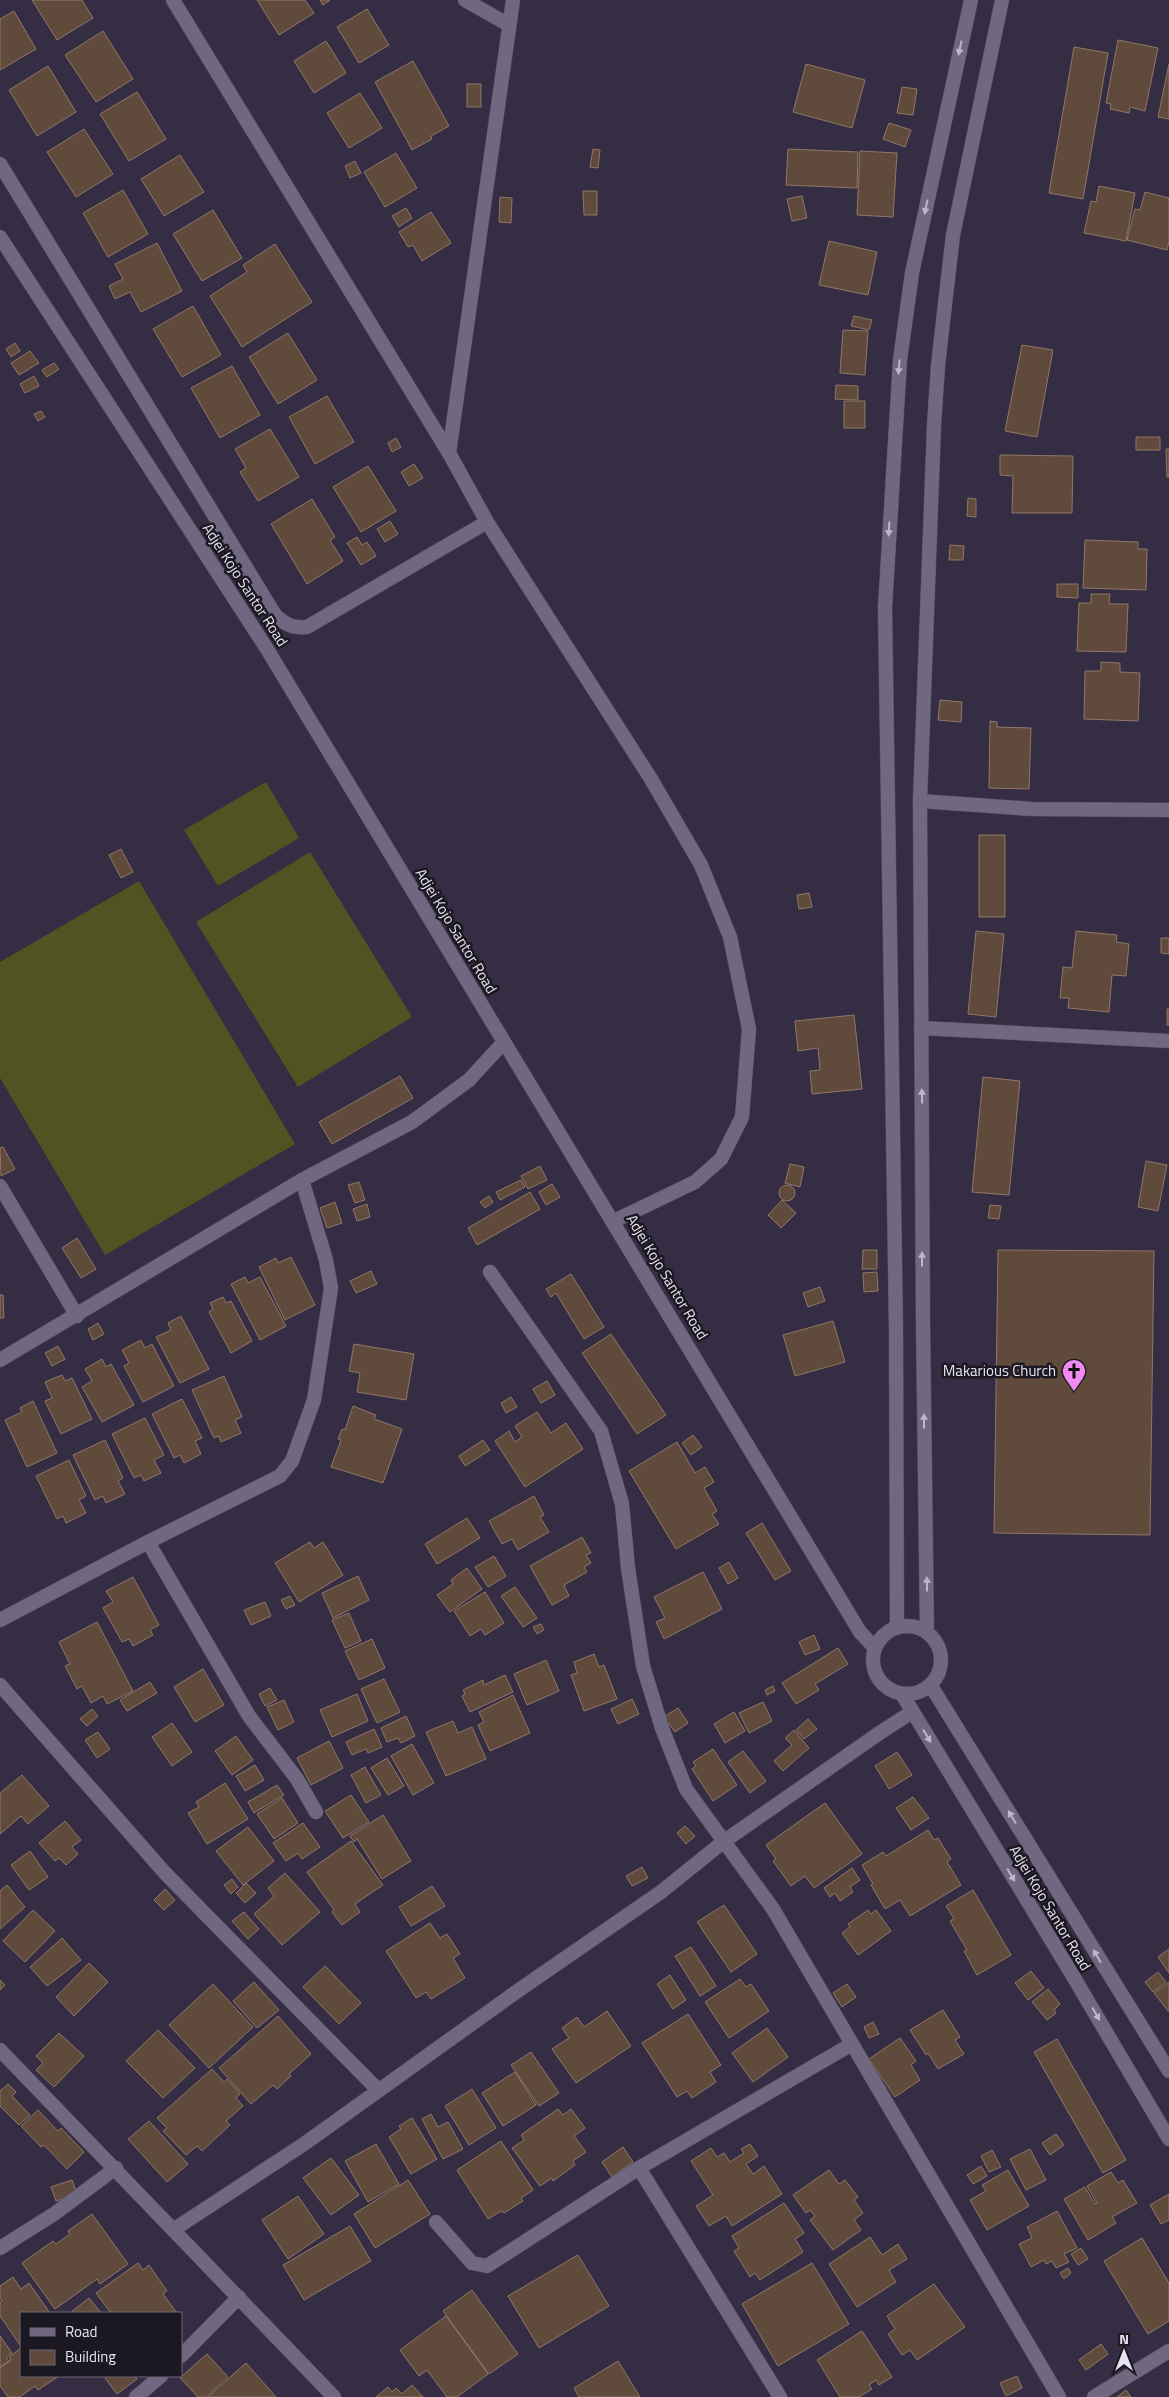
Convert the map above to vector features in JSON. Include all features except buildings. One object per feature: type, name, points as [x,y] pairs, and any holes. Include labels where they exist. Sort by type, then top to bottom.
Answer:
[{"type":"street","points":[[173,0],[449,453],[487,522],[646,771],[700,865],[730,937],[749,1029],[742,1117],[721,1159],[694,1182],[614,1221]]},
{"type":"street","points":[[465,0],[508,25]]},
{"type":"street","points":[[449,453],[513,0]]},
{"type":"street","points":[[898,1627],[896,1329],[885,608],[901,351],[912,273],[970,0]]},
{"type":"street","points":[[927,1632],[920,801],[925,613],[938,365],[953,236],[1002,0]]},
{"type":"street","points":[[0,164],[275,615],[285,624],[294,628],[307,627],[487,522]]},
{"type":"street","name":"Adjei Kojo Santor Road","points":[[0,237],[6,259],[267,649],[614,1221],[860,1632],[875,1648]]},
{"type":"street","points":[[920,801],[1032,809],[1169,810]]},
{"type":"street","points":[[921,1028],[1169,1041]]},
{"type":"street","points":[[0,1360],[77,1316],[302,1180],[412,1122],[469,1080],[504,1042]]},
{"type":"street","points":[[0,1620],[148,1542],[280,1476],[292,1462],[314,1400],[331,1288],[326,1260],[302,1180]]},
{"type":"street","points":[[0,1186],[77,1316]]},
{"type":"street","points":[[490,1272],[601,1432],[622,1504],[628,1568],[646,1674],[662,1728],[686,1789],[773,1909],[1059,2397]]},
{"type":"street","points":[[148,1542],[249,1716],[297,1779],[316,1812]]},
{"type":"street","points":[[913,1626],[927,1632],[937,1644],[942,1658],[940,1673],[931,1686],[917,1693],[902,1694],[888,1689],[877,1678],[873,1663],[875,1648],[884,1635],[898,1627],[913,1626]]},
{"type":"street","points":[[0,1685],[165,1873],[378,2090]]},
{"type":"street","name":"Adjei Kojo Santor Road","points":[[931,1686],[1169,2071]]},
{"type":"street","name":"Adjei Kojo Santor Road","points":[[902,1694],[1169,2139]]},
{"type":"street","points":[[173,2230],[304,2144],[661,1892],[723,1842],[912,1712]]},
{"type":"street","points":[[436,2222],[472,2263],[487,2266],[639,2168],[852,2044]]},
{"type":"street","points":[[0,2050],[116,2168],[334,2397]]},
{"type":"street","points":[[0,2248],[54,2214],[116,2168]]},
{"type":"street","points":[[639,2168],[780,2397]]},
{"type":"street","points":[[182,2355],[239,2297]]},
{"type":"street","points":[[1094,2397],[1169,2351]]},
{"type":"street","points":[[136,2397],[161,2377]]},
{"type":"green space","points":[[266,782],[299,838],[218,886],[184,830]]},
{"type":"green space","points":[[310,852],[412,1017],[298,1087],[196,922]]},
{"type":"green space","points":[[139,881],[295,1144],[105,1255],[0,1078],[0,962]]},
{"type":"place","name":"Makarious Church","points":[[1074,1392]]}]
